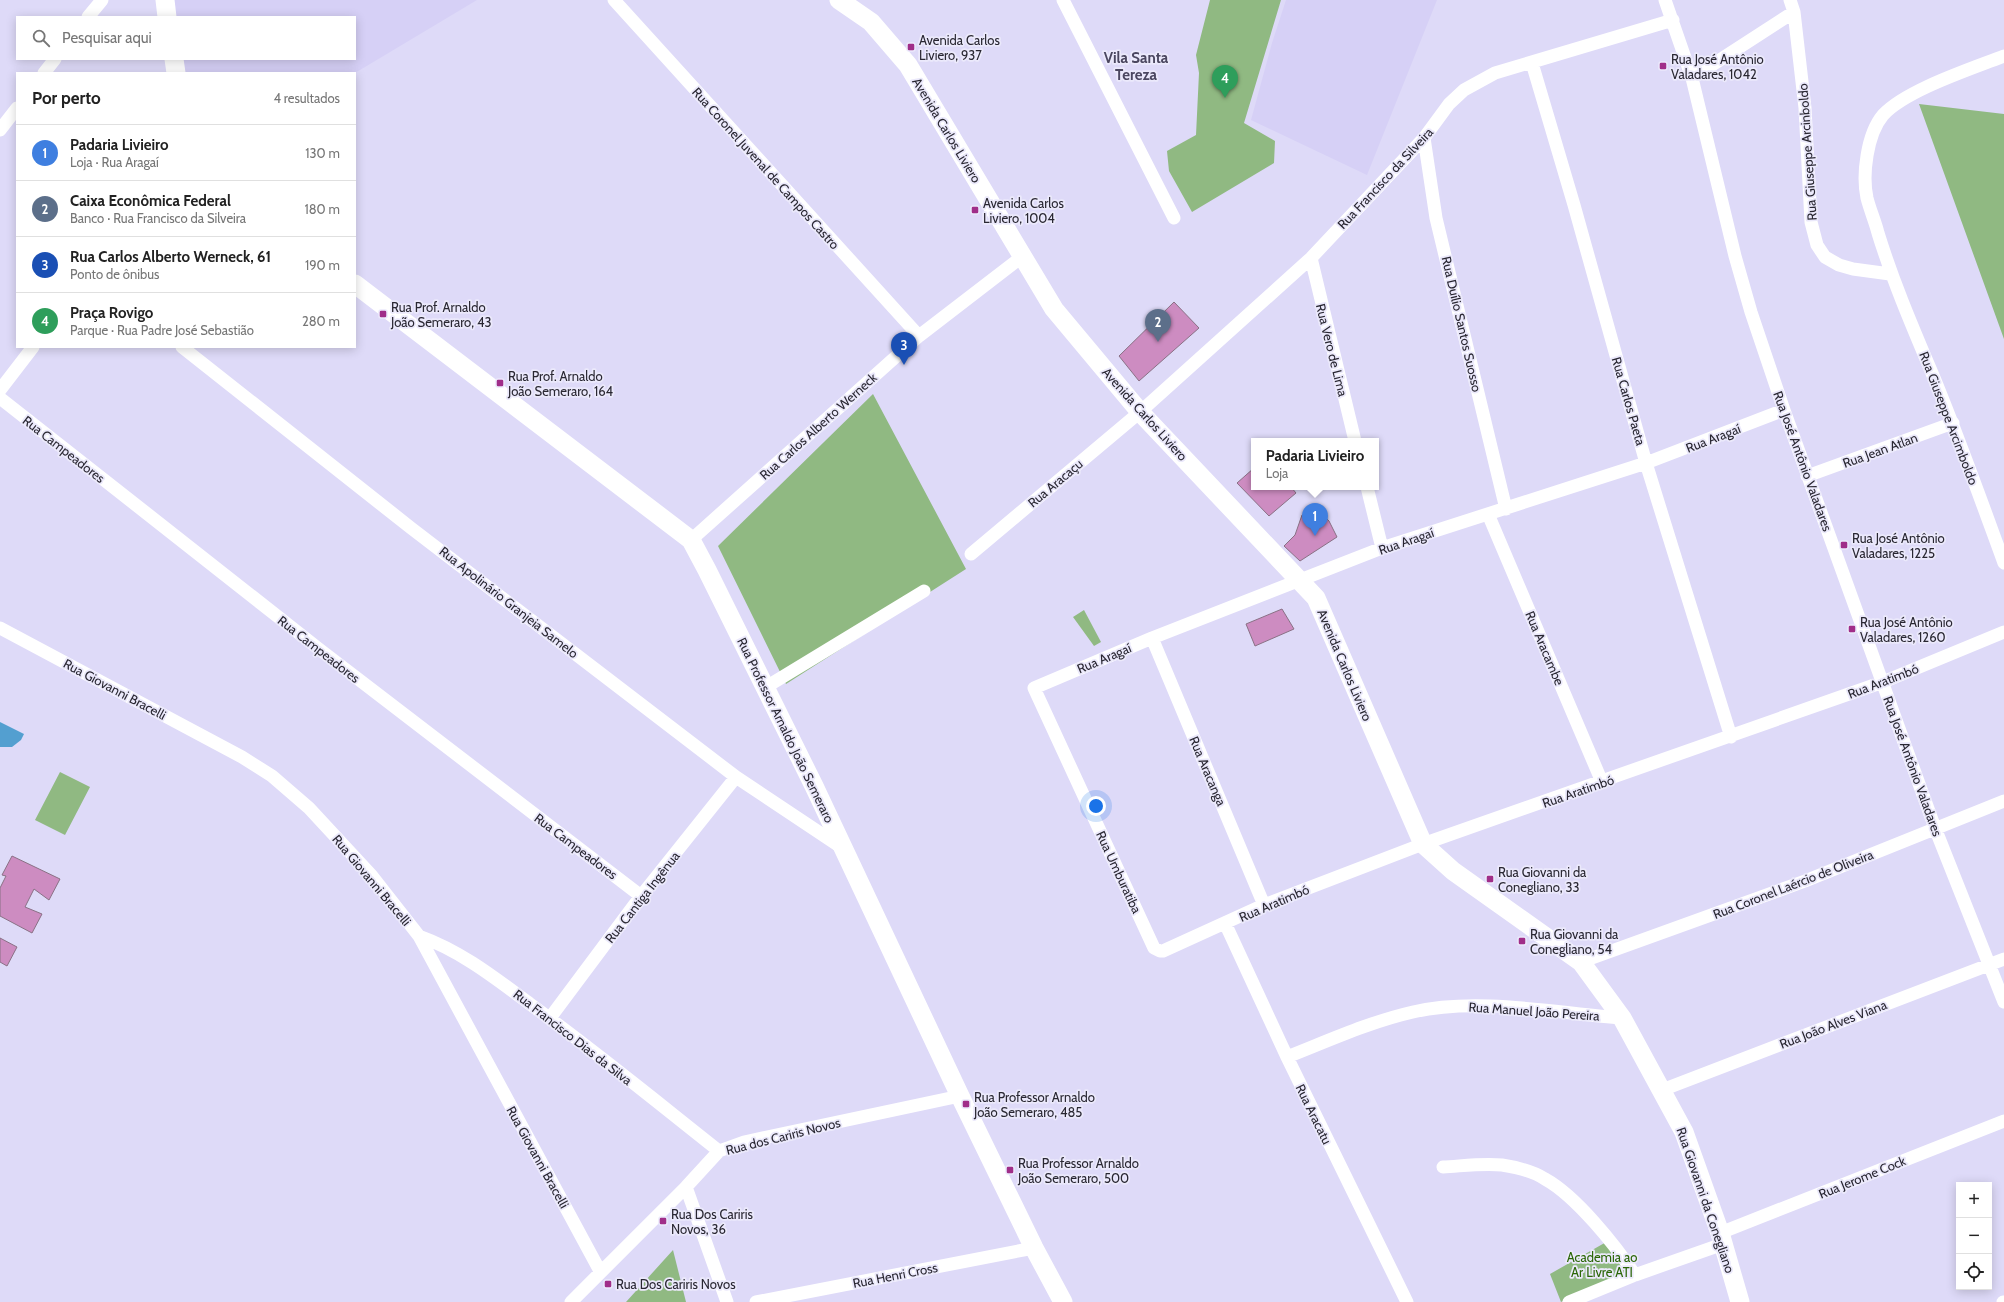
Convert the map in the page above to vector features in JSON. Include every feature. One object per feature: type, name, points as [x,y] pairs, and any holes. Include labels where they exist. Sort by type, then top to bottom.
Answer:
[{"type":"street","points":[[89,16],[102,0]]},
{"type":"street","points":[[165,0],[167,16]]},
{"type":"street","name":"Rua Coronel Juvenal de Campos Castro","points":[[614,0],[919,336]]},
{"type":"street","points":[[1063,0],[1174,218]]},
{"type":"street","name":"Rua José Antônio Valadares","points":[[1665,0],[1692,78],[1737,263],[1751,312],[1784,410],[1935,828],[2004,1002]]},
{"type":"street","name":"Avenida Carlos Liviero","points":[[844,1],[871,22],[908,65],[1054,309],[1140,412],[1316,598],[1423,844]]},
{"type":"street","points":[[1692,78],[1792,6]]},
{"type":"street","name":"Rua Giuseppe Arcinboldo","points":[[1792,6],[1805,108],[1811,222],[1817,245],[1825,257],[1839,265],[1853,269],[1890,274]]},
{"type":"street","name":"Rua Francisco da Silveira","points":[[1140,412],[1311,258],[1424,138],[1449,104],[1464,90],[1496,73],[1673,20]]},
{"type":"street","name":"Rua Giuseppe Arcimboldo","points":[[2004,56],[1928,86],[1897,104],[1883,116],[1874,131],[1869,147],[1865,173],[1867,198],[1890,274],[1953,423],[2004,563]]},
{"type":"street","points":[[45,72],[54,60]]},
{"type":"street","points":[[174,60],[176,72]]},
{"type":"street","name":"Rua Carlos Paeta","points":[[1532,63],[1574,205],[1646,463],[1731,737]]},
{"type":"street","points":[[0,130],[16,109]]},
{"type":"street","name":"Rua Duílio Santos Suosso","points":[[1424,138],[1436,218],[1506,509]]},
{"type":"street","name":"Rua Carlos Alberto Werneck","points":[[691,540],[919,336],[1023,256]]},
{"type":"street","name":"Rua Vero de Lima","points":[[1311,258],[1354,438]]},
{"type":"street","name":"Rua Professor Arnaldo João Semeraro","points":[[356,285],[691,540],[708,570],[766,687],[960,1096],[1034,1248],[1063,1302]]},
{"type":"street","points":[[0,390],[32,348]]},
{"type":"street","name":"Rua Apolinário Granjeia Samelo","points":[[183,348],[411,528],[736,777],[843,848]]},
{"type":"street","name":"Rua Campeadores","points":[[0,398],[319,649],[641,896]]},
{"type":"street","name":"Rua Aragaí","points":[[1034,688],[1152,638],[1382,548],[1646,463],[1784,410]]},
{"type":"street","name":"Rua Aracaçu","points":[[971,554],[1140,412]]},
{"type":"street","name":"Rua Jean Atlan","points":[[1808,476],[1953,423]]},
{"type":"street","points":[[1368,490],[1382,548]]},
{"type":"street","name":"Rua Aracambe","points":[[1488,514],[1602,782]]},
{"type":"street","points":[[766,687],[924,591]]},
{"type":"street","name":"Rua Giovanni Bracelli","points":[[0,628],[242,757],[272,776],[308,808],[372,876],[419,936],[600,1271]]},
{"type":"street","name":"Rua Aratimbó","points":[[1154,948],[1163,951],[1264,905],[1423,844],[1731,737],[1883,682],[2004,632]]},
{"type":"street","name":"Rua Aracanga","points":[[1152,638],[1264,905]]},
{"type":"street","name":"Rua Umburatiba","points":[[1034,688],[1154,948]]},
{"type":"street","name":"Rua Cantiga Ingênua","points":[[550,1018],[641,896],[736,777]]},
{"type":"street","name":"Rua Coronel Laércio de Oliveira","points":[[1581,962],[1806,881],[2004,801]]},
{"type":"street","name":"Rua Giovanni da Conegliano","points":[[1423,844],[1453,870],[1581,962],[1622,1018],[1684,1132],[1721,1238],[1740,1302]]},
{"type":"street","name":"Rua Aracatu","points":[[1225,923],[1286,1058],[1407,1302]]},
{"type":"street","name":"Rua Francisco Dias da Silva","points":[[419,936],[453,950],[479,966],[550,1018],[720,1151]]},
{"type":"street","name":"Rua João Alves Viana","points":[[1662,1090],[2004,959]]},
{"type":"street","name":"Rua Manuel João Pereira","points":[[1286,1058],[1366,1027],[1413,1012],[1436,1009],[1466,1006],[1517,1008],[1622,1018]]},
{"type":"street","name":"Rua dos Cariris Novos","points":[[571,1302],[720,1151],[744,1142],[960,1096]]},
{"type":"street","name":"Rua Jerome Cock","points":[[1569,1302],[2004,1121]]},
{"type":"street","points":[[1443,1167],[1501,1165],[1545,1178],[1570,1198],[1590,1218],[1609,1240],[1635,1275]]},
{"type":"street","points":[[686,1187],[727,1302]]},
{"type":"street","name":"Rua Henri Cross","points":[[758,1302],[1034,1248]]},
{"type":"shaded area","points":[[174,0],[477,0],[356,72],[182,72],[180,60],[356,60],[356,16],[175,16]]},
{"type":"shaded area","points":[[1286,0],[1437,0],[1367,175],[1251,120],[1272,43]]},
{"type":"green space","points":[[1210,0],[1281,0],[1244,123],[1275,141],[1274,163],[1192,212],[1169,171],[1167,151],[1196,135],[1199,73],[1196,55]]},
{"type":"green space","points":[[1919,104],[2004,114],[2004,339]]},
{"type":"green space","points":[[873,394],[966,569],[786,684],[718,546]]},
{"type":"green space","points":[[1084,610],[1101,642],[1094,646],[1073,617]]},
{"type":"green space","points":[[60,772],[90,787],[65,835],[35,820]]},
{"type":"green space","name":"Academia ao Ar Livre ATI","points":[[1608,1241],[1630,1270],[1561,1302],[1550,1274]]},
{"type":"green space","points":[[673,1250],[686,1302],[626,1302]]},
{"type":"water","points":[[0,722],[24,734],[21,740],[12,747],[0,747]]},
{"type":"building","points":[[1174,302],[1199,328],[1139,381],[1119,356]]},
{"type":"building","points":[[1251,471],[1251,490],[1294,490],[1296,493],[1269,516],[1237,483]]},
{"type":"building","points":[[1320,512],[1329,521],[1337,537],[1300,561],[1284,546],[1295,535],[1302,515]]},
{"type":"building","points":[[1282,609],[1294,629],[1255,646],[1246,624]]},
{"type":"building","points":[[12,856],[60,879],[49,900],[34,889],[25,907],[42,914],[32,933],[0,916],[0,888],[6,876],[2,875]]},
{"type":"building","points":[[0,938],[17,947],[7,966],[0,962]]},
{"type":"place","name":"Avenida Carlos Liviero, 937","points":[[911,47]]},
{"type":"place","name":"Rua José Antônio Valadares, 1042","points":[[1663,66]]},
{"type":"place","name":"Praça Rovigo","points":[[1225,98]]},
{"type":"place","name":"Avenida Carlos Liviero, 1004","points":[[975,210]]},
{"type":"place","name":"Rua Prof. Arnaldo João Semeraro, 43","points":[[383,314]]},
{"type":"place","name":"Caixa Econômica Federal","points":[[1158,342]]},
{"type":"place","name":"Rua Carlos Alberto Werneck, 61","points":[[904,365]]},
{"type":"place","name":"Rua Prof. Arnaldo João Semeraro, 164","points":[[500,383]]},
{"type":"place","name":"Padaria Livieiro","points":[[1315,536]]},
{"type":"place","name":"Rua José Antônio Valadares, 1225","points":[[1844,545]]},
{"type":"place","name":"Rua José Antônio Valadares, 1260","points":[[1852,629]]},
{"type":"place","name":"Rua Giovanni da Conegliano, 33","points":[[1490,879]]},
{"type":"place","name":"Rua Giovanni da Conegliano, 54","points":[[1522,941]]},
{"type":"place","name":"Rua Professor Arnaldo João Semeraro, 485","points":[[966,1104]]},
{"type":"place","name":"Rua Professor Arnaldo João Semeraro, 500","points":[[1010,1170]]},
{"type":"place","name":"Rua Dos Cariris Novos, 36","points":[[663,1221]]},
{"type":"place","name":"Rua Dos Cariris Novos","points":[[608,1284]]},
{"type":"district","name":"Vila Santa Tereza","points":[[1136,66]]}]
